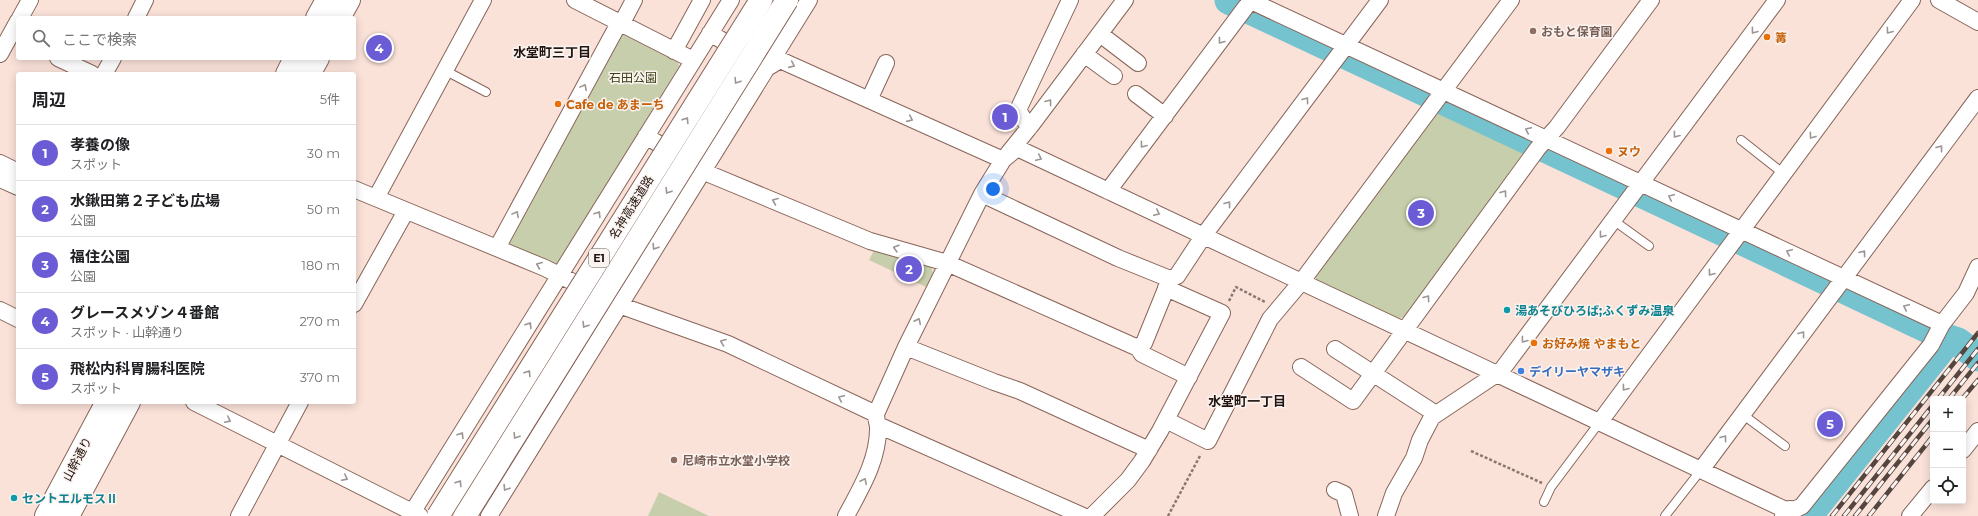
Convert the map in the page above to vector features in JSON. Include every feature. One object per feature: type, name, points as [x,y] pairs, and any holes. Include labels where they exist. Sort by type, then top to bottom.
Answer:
[{"type":"main road","points":[[318,16],[327,0]]},
{"type":"main road","points":[[340,16],[349,0]]},
{"type":"main road","name":"名神高速道路","points":[[438,516],[761,0]]},
{"type":"main road","name":"名神高速道路","points":[[465,516],[787,0]]},
{"type":"main road","points":[[287,72],[294,60]]},
{"type":"main road","points":[[310,72],[317,60]]},
{"type":"main road","name":"山幹通り","points":[[46,516],[106,404]]},
{"type":"main road","name":"山幹通り","points":[[68,516],[128,404]]},
{"type":"street","points":[[21,16],[30,0]]},
{"type":"street","points":[[137,16],[145,0]]},
{"type":"street","points":[[376,198],[483,0]]},
{"type":"street","points":[[575,0],[693,60]]},
{"type":"street","points":[[497,248],[619,23],[624,19],[634,0]]},
{"type":"street","points":[[674,51],[702,0]]},
{"type":"street","points":[[198,404],[415,515],[560,275],[731,0]]},
{"type":"street","points":[[489,516],[809,0]]},
{"type":"street","points":[[1029,128],[1018,110],[1070,0]]},
{"type":"street","points":[[846,516],[871,466],[877,441],[877,420],[906,347],[982,194],[1003,160],[1029,128],[1125,0]]},
{"type":"street","points":[[1138,348],[1144,343],[1168,283],[1177,276],[1204,235],[1380,0]]},
{"type":"street","points":[[1166,420],[1208,441],[1270,319],[1302,281],[1511,0]]},
{"type":"street","points":[[1301,367],[1353,400],[1542,143],[1557,127],[1651,0]]},
{"type":"street","points":[[1386,516],[1394,493],[1414,458],[1420,440],[1432,417],[1501,371],[1778,0]]},
{"type":"street","points":[[1599,423],[1912,0]]},
{"type":"street","points":[[1939,0],[1978,22]]},
{"type":"street","points":[[1108,191],[1248,3],[1439,96],[1939,330]]},
{"type":"street","points":[[0,54],[16,24]]},
{"type":"street","points":[[710,33],[767,68]]},
{"type":"street","points":[[1100,34],[1138,63]]},
{"type":"street","points":[[1084,54],[1114,76]]},
{"type":"street","points":[[62,60],[88,72]]},
{"type":"street","points":[[105,72],[112,60]]},
{"type":"street","points":[[767,68],[780,60],[1003,160]]},
{"type":"street","points":[[869,100],[886,63]]},
{"type":"street","points":[[1136,94],[1165,116]]},
{"type":"street","points":[[1701,470],[1978,98]]},
{"type":"street","points":[[646,136],[702,171],[870,240],[947,263],[1138,348],[1142,354],[1189,376]]},
{"type":"street","points":[[1003,160],[1017,148],[1404,329],[1599,423],[1701,470],[1788,514],[1802,506],[1931,345],[1939,330],[1966,293],[1978,267]]},
{"type":"street","points":[[0,163],[16,171]]},
{"type":"street","points":[[0,179],[16,186]]},
{"type":"street","points":[[356,190],[560,275],[619,305],[728,344],[877,420],[1083,516]]},
{"type":"street","points":[[982,194],[1118,258],[1168,283],[1222,313],[1149,450],[1128,480],[1092,516]]},
{"type":"street","points":[[356,300],[406,211]]},
{"type":"street","points":[[1,313],[16,318]]},
{"type":"street","points":[[906,347],[1020,391],[1149,450]]},
{"type":"street","points":[[1335,349],[1373,372],[1436,414]]},
{"type":"street","points":[[239,516],[299,404]]},
{"type":"street","points":[[1966,446],[1978,432]]},
{"type":"street","points":[[1335,490],[1344,494],[1350,516]]},
{"type":"street","points":[[1910,516],[1930,492]]},
{"type":"lane","points":[[444,70],[486,92]]},
{"type":"lane","points":[[1741,140],[1784,174]]},
{"type":"lane","points":[[1613,220],[1649,246]]},
{"type":"lane","points":[[1742,414],[1785,446]]},
{"type":"lane","points":[[1544,502],[1551,487],[1599,423]]},
{"type":"lane","points":[[1665,516],[1701,470]]},
{"type":"path","points":[[1222,313],[1236,287],[1279,309]]},
{"type":"path","points":[[1168,516],[1208,441]]},
{"type":"path","points":[[1471,451],[1551,487]]},
{"type":"green space","name":"石田公園","points":[[624,33],[677,59],[679,66],[558,263],[553,264],[510,248],[509,238],[617,36]]},
{"type":"green space","points":[[1444,106],[1526,145],[1527,152],[1406,316],[1398,319],[1316,282],[1316,273],[1436,110]]},
{"type":"green space","points":[[875,248],[930,264],[933,273],[926,287],[869,260]]},
{"type":"green space","points":[[659,492],[709,516],[648,516]]},
{"type":"waterway","points":[[1229,0],[1949,339]]},
{"type":"waterway","points":[[1808,516],[1949,339],[1958,342],[1978,357]]},
{"type":"railway","points":[[1832,516],[1978,333]]},
{"type":"railway","points":[[1940,396],[1978,349]]},
{"type":"railway","points":[[1951,396],[1978,363]]},
{"type":"railway","points":[[1965,396],[1978,380]]},
{"type":"railway","points":[[1844,516],[1930,409]]},
{"type":"railway","points":[[1855,516],[1930,423]]},
{"type":"railway","points":[[1869,516],[1930,440]]},
{"type":"place","name":"おもと保育園","points":[[1533,31]]},
{"type":"place","name":"篝","points":[[1767,37]]},
{"type":"place","name":"グレースメゾン４番館","points":[[379,48]]},
{"type":"place","name":"Cafe de あまーち","points":[[558,104]]},
{"type":"place","name":"孝養の像","points":[[1005,117]]},
{"type":"place","name":"ヌウ","points":[[1609,151]]},
{"type":"place","name":"福住公園","points":[[1421,213]]},
{"type":"place","name":"水鍬田第２子ども広場","points":[[909,269]]},
{"type":"place","name":"湯あそびひろば;ふくずみ温泉","points":[[1507,310]]},
{"type":"place","name":"お好み焼 やまもと","points":[[1534,343]]},
{"type":"place","name":"デイリーヤマザキ","points":[[1521,371]]},
{"type":"place","name":"飛松内科胃腸科医院","points":[[1830,424]]},
{"type":"place","name":"尼崎市立水堂小学校","points":[[674,460]]},
{"type":"place","name":"セントエルモスⅡ","points":[[14,498]]},
{"type":"district","name":"水堂町三丁目","points":[[552,52]]},
{"type":"district","name":"水堂町一丁目","points":[[1247,401]]}]
